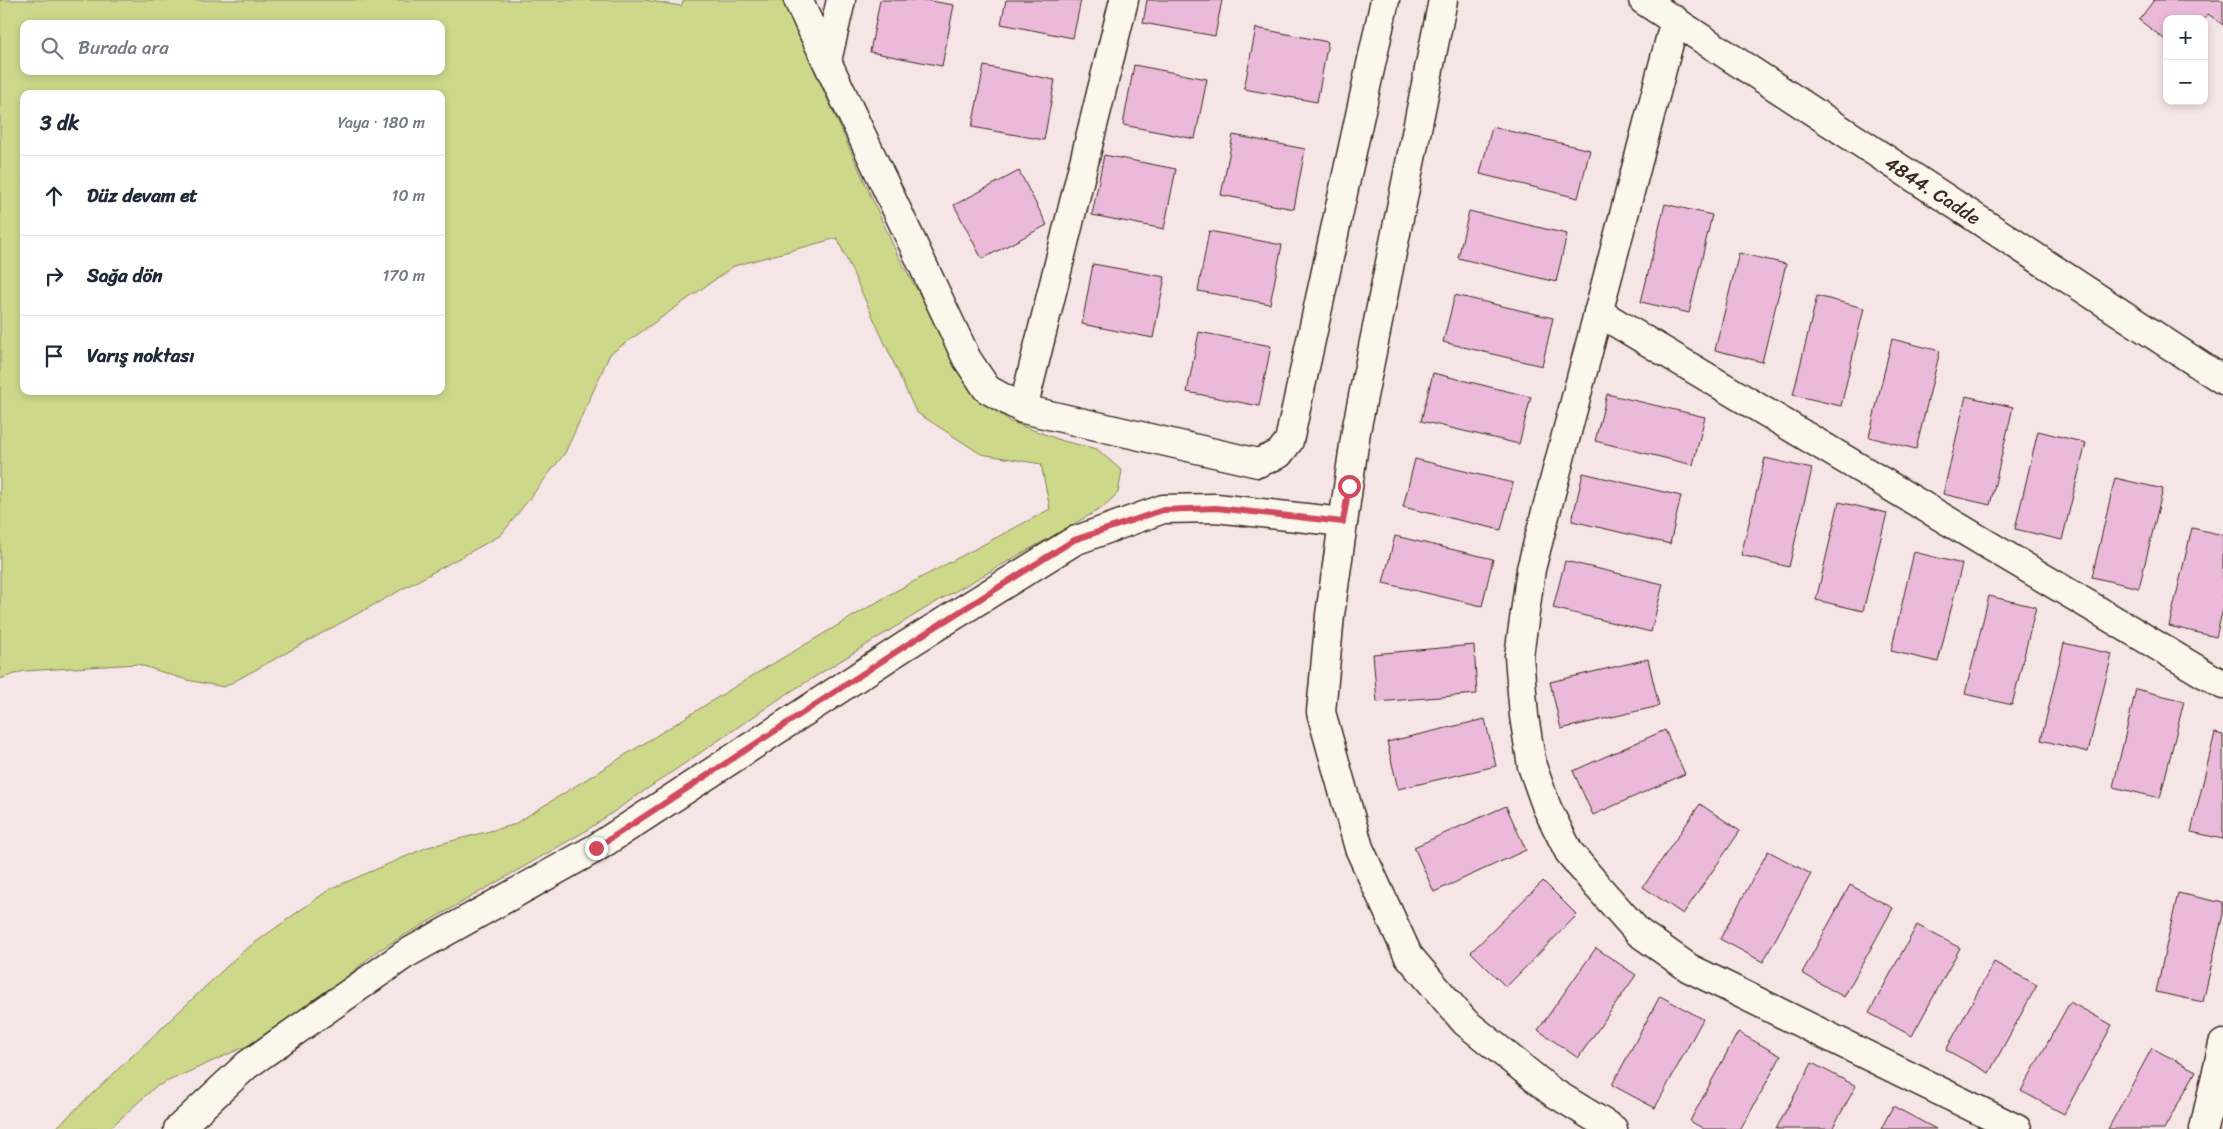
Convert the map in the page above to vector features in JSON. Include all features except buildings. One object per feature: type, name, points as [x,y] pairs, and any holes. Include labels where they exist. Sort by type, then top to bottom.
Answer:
[{"type":"street","points":[[798,0],[967,359],[986,389],[1023,409],[1258,463],[1279,454],[1288,441],[1385,0]]},
{"type":"street","points":[[827,61],[841,0]]},
{"type":"street","points":[[1023,409],[1124,0]]},
{"type":"street","points":[[1443,0],[1356,431],[1330,614],[1321,712],[1359,848],[1408,955],[1465,1022],[1551,1091],[1613,1129]]},
{"type":"street","name":"4844. Cadde","points":[[1643,0],[2223,380]]},
{"type":"street","points":[[1675,20],[1532,569],[1520,656],[1524,716],[1532,766],[1547,808],[1569,852],[1638,932],[1689,968],[2017,1129]]},
{"type":"street","points":[[1598,312],[2223,685]]},
{"type":"street","points":[[178,1129],[247,1065],[404,955],[596,848],[905,646],[1074,540],[1163,510],[1216,508],[1343,522]]},
{"type":"street","points":[[2204,1129],[2223,1044]]},
{"type":"green space","points":[[0,0],[645,0],[681,6],[684,0],[783,0],[897,254],[974,392],[1009,421],[1063,441],[1097,449],[1122,471],[1118,493],[1102,508],[931,605],[782,697],[584,832],[379,950],[328,992],[253,1043],[155,1087],[109,1129],[55,1129],[242,952],[330,889],[428,847],[513,825],[752,676],[894,592],[1050,509],[1041,464],[981,454],[916,412],[837,238],[734,266],[610,354],[565,453],[501,535],[224,687],[187,680],[137,664],[24,671],[0,679]]},
{"type":"route","points":[[596,848],[905,646],[1074,540],[1163,510],[1216,508],[1343,522],[1349,486]]}]
